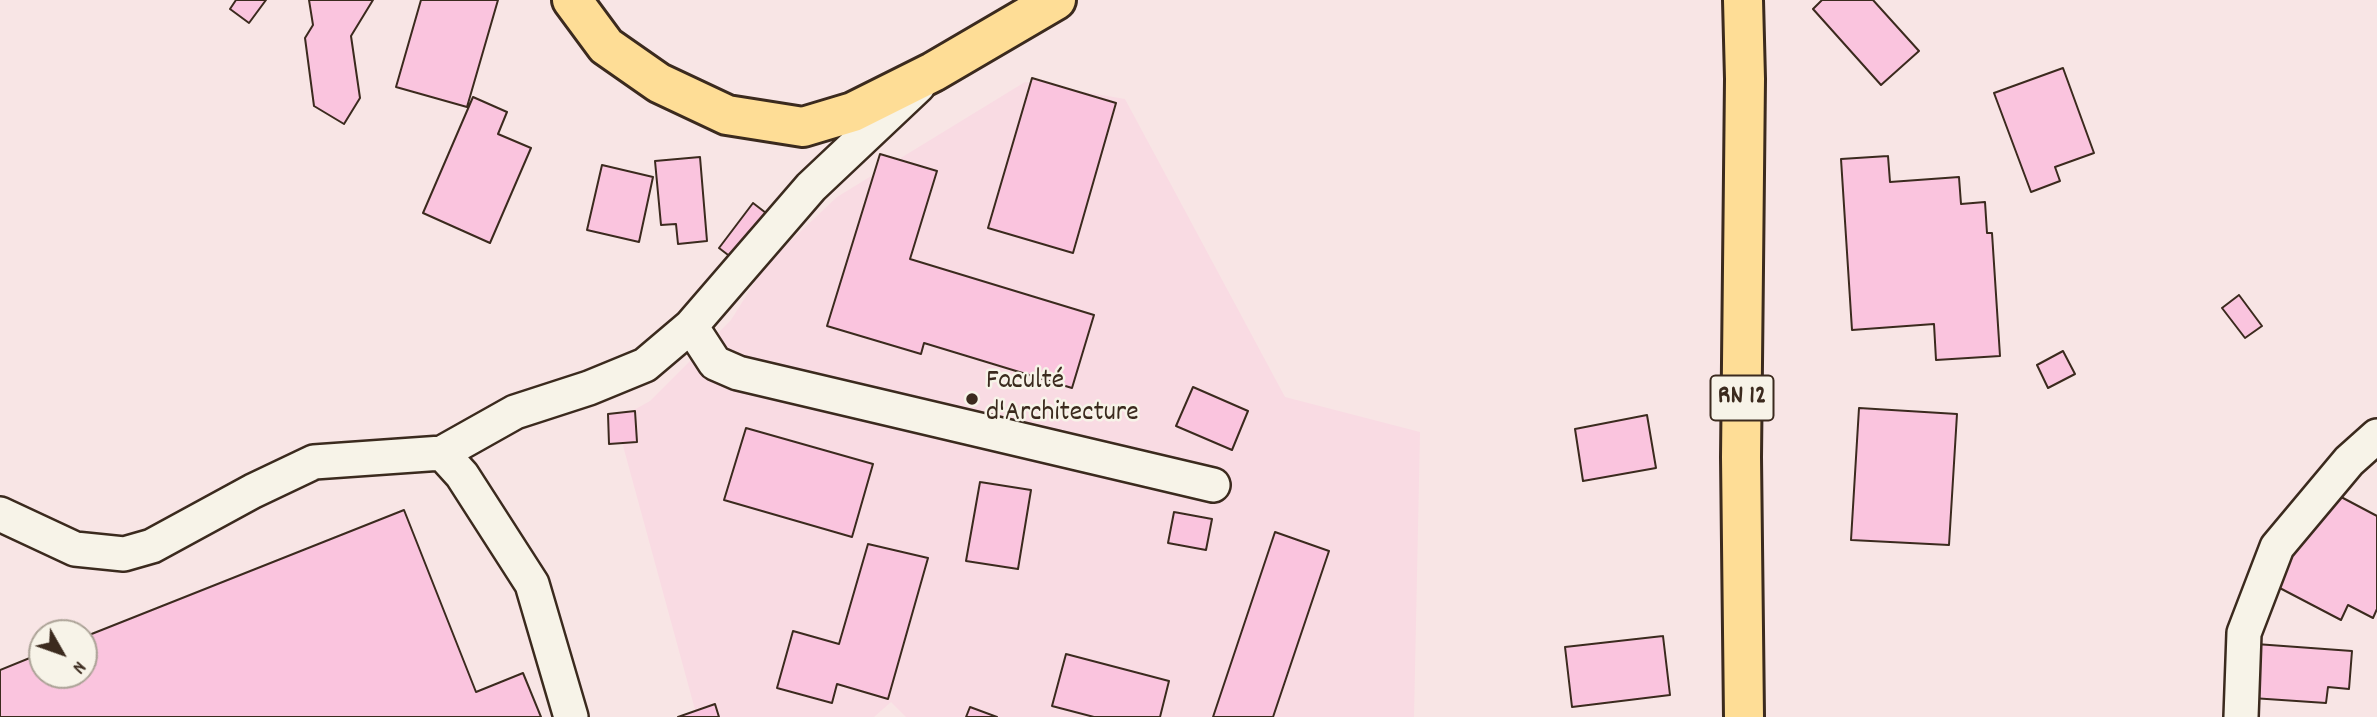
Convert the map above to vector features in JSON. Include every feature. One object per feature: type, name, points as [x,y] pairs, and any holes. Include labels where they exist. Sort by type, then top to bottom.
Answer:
[{"type":"main road","points":[[572,0],[606,46],[659,83],[727,115],[803,127],[853,112],[933,72],[1056,0]]},
{"type":"main road","points":[[1727,0],[1745,79]]},
{"type":"main road","name":"RN 12","points":[[1743,0],[1745,79],[1741,457],[1744,717]]},
{"type":"lane","points":[[0,514],[75,550],[124,554],[152,546],[314,461],[442,453],[515,412],[589,388],[645,365],[691,326],[811,187],[933,72]]},
{"type":"lane","points":[[691,326],[715,363],[738,373],[1213,485]]},
{"type":"lane","points":[[2241,717],[2244,632],[2277,547],[2349,461],[2377,436]]},
{"type":"lane","points":[[442,453],[462,475],[532,584],[571,717]]},
{"type":"shaded area","name":"Faculté d'Architecture","points":[[1025,82],[1125,99],[1285,397],[1420,432],[1414,717],[906,717],[891,702],[874,717],[697,717],[616,420],[650,401],[731,320],[766,264],[837,197]]},
{"type":"building","points":[[236,0],[266,0],[249,23],[230,9]]},
{"type":"building","points":[[309,0],[373,0],[351,36],[360,98],[344,124],[314,106],[305,38],[313,25]]},
{"type":"building","points":[[421,0],[498,0],[467,107],[396,87]]},
{"type":"building","points":[[1822,0],[1873,0],[1919,51],[1881,85],[1813,9]]},
{"type":"building","points":[[2063,68],[2094,153],[2055,167],[2060,181],[2031,192],[1994,93]]},
{"type":"building","points":[[1032,78],[1116,103],[1073,253],[988,228]]},
{"type":"building","points":[[473,97],[507,112],[498,134],[531,148],[490,243],[423,213]]},
{"type":"building","points":[[880,154],[937,171],[910,259],[1094,315],[1072,388],[924,343],[921,354],[827,326]]},
{"type":"building","points":[[1888,156],[1890,182],[1959,177],[1961,204],[1985,202],[1987,233],[1992,233],[2000,356],[1936,360],[1934,324],[1852,330],[1841,159]]},
{"type":"building","points":[[700,157],[707,241],[678,244],[676,224],[661,225],[655,161]]},
{"type":"building","points":[[602,165],[653,177],[639,242],[587,230]]},
{"type":"building","points":[[753,203],[766,213],[732,258],[719,248]]},
{"type":"building","points":[[2239,295],[2262,326],[2245,338],[2222,308]]},
{"type":"building","points":[[2063,351],[2075,374],[2048,388],[2037,365]]},
{"type":"building","points":[[1193,387],[1248,411],[1232,450],[1176,426]]},
{"type":"building","points":[[1859,408],[1957,414],[1949,545],[1851,540]]},
{"type":"building","points":[[635,411],[637,442],[609,444],[608,414]]},
{"type":"building","points":[[1647,415],[1656,468],[1583,481],[1575,429]]},
{"type":"building","points":[[746,428],[873,464],[852,537],[724,500]]},
{"type":"building","points":[[980,482],[1031,490],[1018,569],[966,561]]},
{"type":"building","points":[[2326,489],[2377,516],[2377,609],[2373,618],[2348,605],[2341,620],[2274,585]]},
{"type":"building","points":[[404,510],[476,692],[523,673],[541,717],[0,717],[0,670],[28,659],[28,689],[98,689],[98,631]]},
{"type":"building","points":[[1174,512],[1212,519],[1206,550],[1168,543]]},
{"type":"building","points":[[1275,532],[1329,551],[1273,717],[1213,717]]},
{"type":"building","points":[[868,544],[928,558],[888,699],[837,684],[832,703],[777,688],[793,631],[839,644]]},
{"type":"building","points":[[1663,636],[1670,695],[1572,707],[1565,647]]},
{"type":"building","points":[[2256,644],[2352,651],[2349,689],[2328,687],[2326,703],[2252,698]]},
{"type":"building","points":[[1066,654],[1169,681],[1160,717],[1094,717],[1052,706]]},
{"type":"building","points":[[715,704],[719,717],[678,717]]},
{"type":"building","points":[[970,707],[997,717],[966,717]]},
{"type":"place","name":"Faculté d'Architecture","points":[[972,399]]}]
